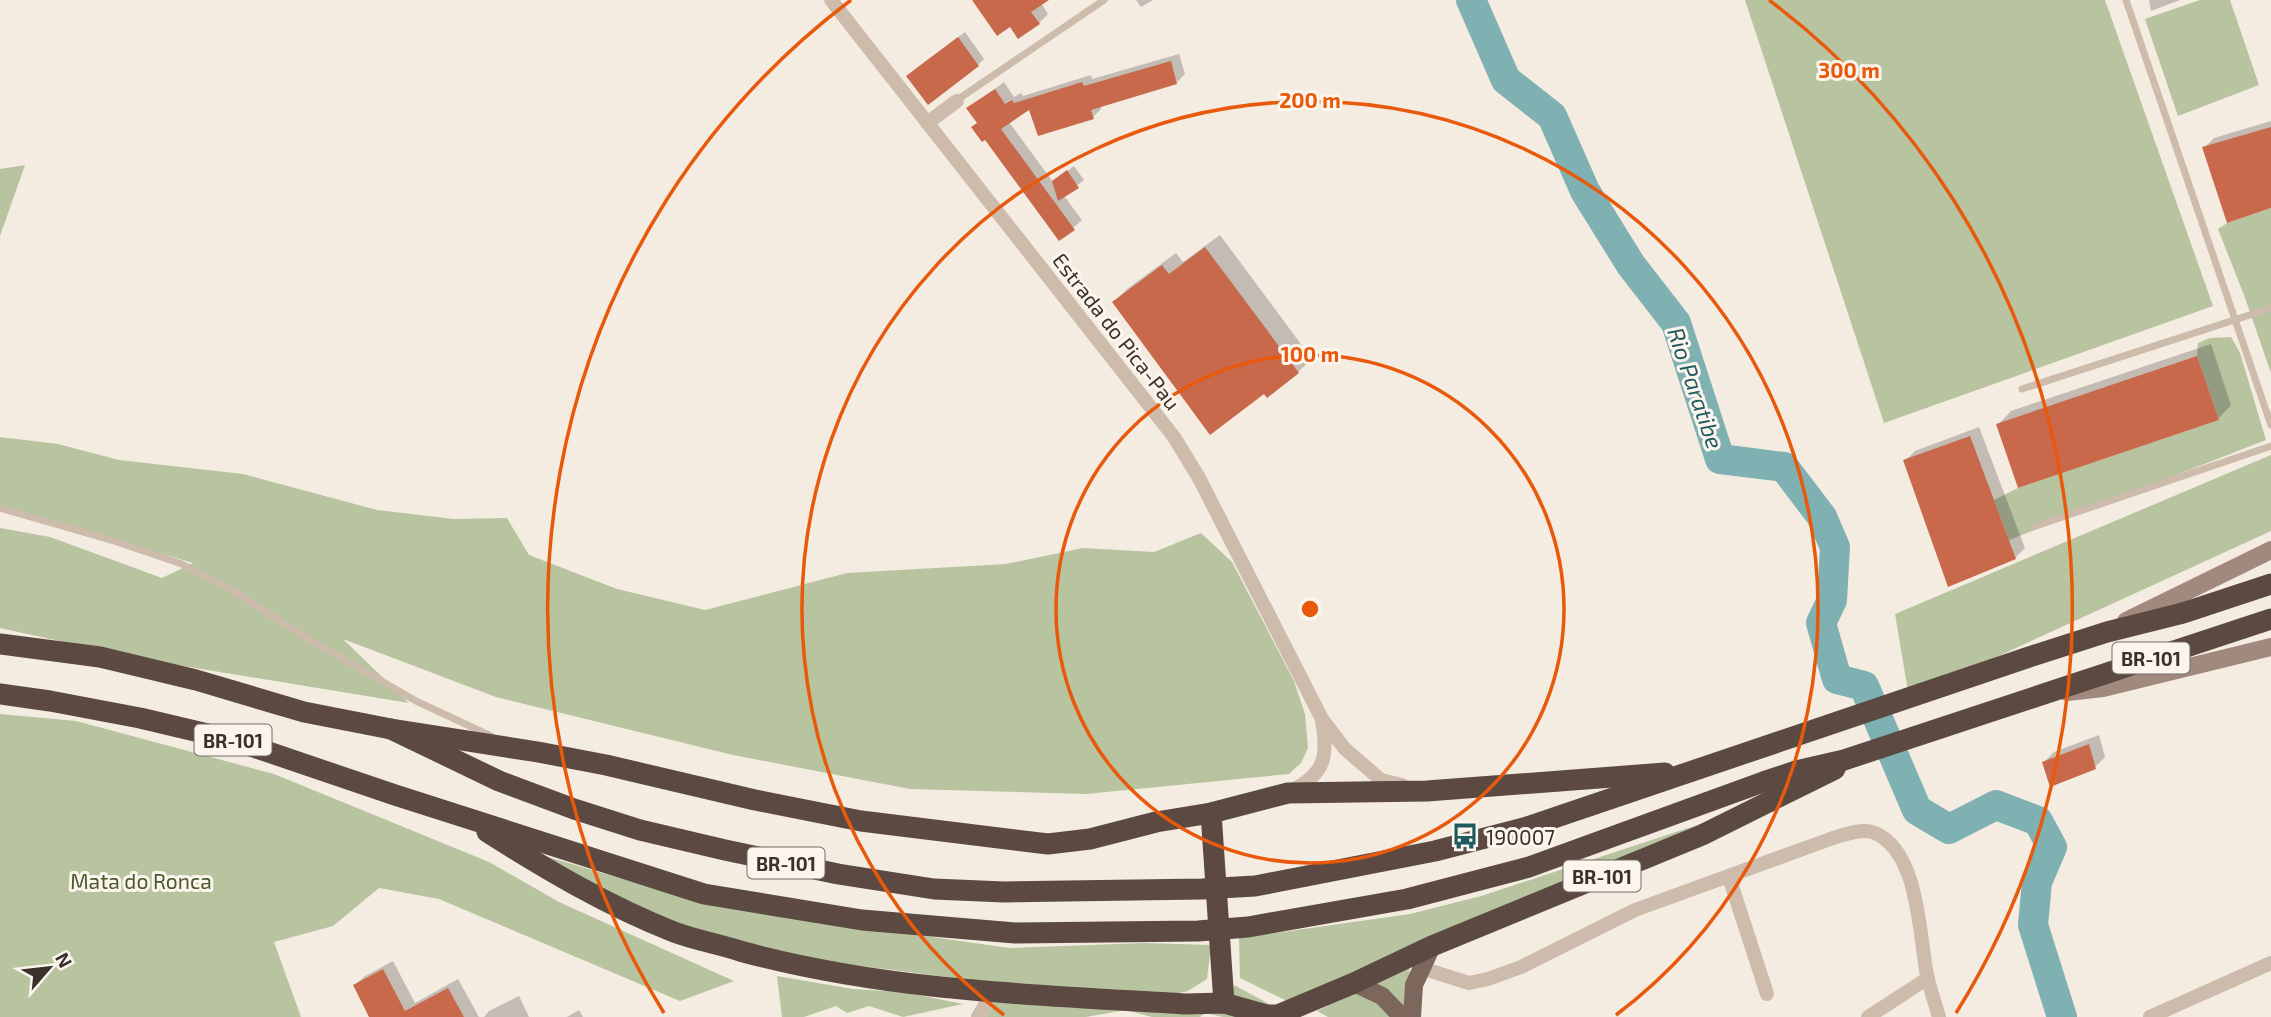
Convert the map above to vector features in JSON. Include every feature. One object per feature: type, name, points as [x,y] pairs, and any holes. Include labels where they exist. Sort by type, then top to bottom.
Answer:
[{"type":"highway","name":"BR-101","points":[[0,644],[100,657],[196,680],[304,712],[391,729],[499,781],[574,809],[640,830],[838,874],[933,889],[1004,892],[1202,888],[1255,886],[1435,851],[1524,828],[2107,632],[2183,613],[2271,584]]},
{"type":"highway","name":"BR-101","points":[[0,694],[140,718],[233,740],[704,894],[862,920],[1016,933],[1198,931],[1248,927],[1407,900],[1530,867],[1763,782],[1844,760],[2271,619]]},
{"type":"highway","points":[[391,729],[538,752],[861,821],[1048,844],[1090,839],[1288,793],[1427,791],[1697,770]]},
{"type":"highway","name":"BR-101","points":[[1354,983],[1432,946],[1702,835],[1824,776],[1844,760]]},
{"type":"highway","points":[[1211,813],[1223,1003]]},
{"type":"highway","points":[[459,815],[581,888],[634,915],[677,933],[831,973],[945,989],[1186,1004],[1223,1003],[1268,1015],[1293,1015],[1354,983]]},
{"type":"main road","points":[[2107,632],[2271,551]]},
{"type":"main road","points":[[2032,696],[2103,688],[2271,647]]},
{"type":"main road","points":[[1412,1017],[1414,985],[1432,946]]},
{"type":"main road","points":[[1354,983],[1382,996],[1402,1017]]},
{"type":"street","name":"Estrada do Pica-Pau","points":[[831,0],[1174,437],[1199,478],[1322,719],[1345,748],[1381,780],[1427,791]]},
{"type":"street","points":[[928,123],[957,101]]},
{"type":"street","name":"Estrada do Pica-Pau","points":[[1288,793],[1310,781],[1322,763],[1326,747],[1322,719]]},
{"type":"street","points":[[1421,968],[1469,984],[1488,979],[1521,967],[1634,910],[1833,838],[1854,832],[1873,832],[1887,841],[1898,853],[1908,871],[1928,978],[1939,1017]]},
{"type":"street","points":[[1730,877],[1767,994]]},
{"type":"street","points":[[2150,1017],[2271,963]]},
{"type":"street","points":[[1868,1017],[1928,978]]},
{"type":"street","points":[[978,1017],[994,990]]},
{"type":"lane","points":[[957,101],[1104,0]]},
{"type":"lane","points":[[2126,0],[2271,425]]},
{"type":"lane","points":[[2022,389],[2271,308]]},
{"type":"lane","points":[[2033,527],[2271,446]]},
{"type":"lane","points":[[0,508],[182,564],[232,590],[297,632],[416,701],[498,740],[538,752]]},
{"type":"green space","points":[[1745,0],[2105,0],[2213,306],[1884,423]]},
{"type":"green space","points":[[2200,0],[2230,0],[2259,85],[2178,116],[2145,19]]},
{"type":"green space","points":[[25,165],[0,236],[0,169]]},
{"type":"green space","points":[[2271,208],[2271,373],[2218,229],[2227,223]]},
{"type":"green space","points":[[2231,337],[2240,353],[2266,440],[2009,540],[1994,500],[2018,488],[2219,420],[2197,356],[2198,343],[2210,338]]},
{"type":"green space","points":[[0,437],[58,444],[119,460],[243,474],[377,510],[454,519],[507,518],[529,555],[617,589],[705,610],[847,573],[1006,564],[1083,548],[1154,552],[1201,533],[1232,562],[1294,681],[1305,714],[1308,748],[1301,763],[1289,774],[1086,794],[910,789],[733,755],[496,697],[343,639],[409,703],[147,660],[0,628],[0,528],[50,537],[162,578],[193,563],[0,505]]},
{"type":"green space","points":[[2271,455],[2271,531],[1909,697],[1895,614]]},
{"type":"green space","name":"Mata do Ronca","points":[[0,714],[76,721],[274,774],[489,862],[559,902],[734,981],[680,1001],[439,899],[379,888],[333,926],[274,942],[301,1017],[0,1017]]},
{"type":"green space","points":[[1746,809],[1287,1001],[1240,978],[1239,938],[1410,914],[1481,896]]},
{"type":"green space","points":[[538,854],[653,888],[759,912],[1009,948],[1145,943],[1211,945],[1207,979],[1188,991],[1167,996],[978,981],[792,957],[673,926]]},
{"type":"green space","points":[[1409,964],[1412,1017],[1328,1017],[1317,1011]]},
{"type":"green space","points":[[777,976],[853,989],[904,992],[963,1004],[903,1017],[869,1006],[847,1013],[836,1006],[804,1017],[782,1017]]},
{"type":"green space","points":[[1234,985],[1293,1017],[1223,1017],[1205,1013],[1200,1017],[1152,1017],[1126,1010],[1086,1017],[986,1017],[997,999],[1131,1004],[1233,991]]},
{"type":"building","points":[[972,0],[1049,0],[1031,12],[1040,24],[1018,39],[1010,27],[997,36]]},
{"type":"building","points":[[958,37],[979,66],[928,105],[906,76]]},
{"type":"building","points":[[1171,61],[1177,84],[1091,110],[1094,119],[1038,136],[1029,110],[1001,129],[1075,230],[1059,241],[985,140],[982,142],[971,127],[977,123],[966,108],[995,89],[1005,104],[1012,100],[1014,103],[1082,82],[1084,86]]},
{"type":"building","points":[[2271,127],[2271,208],[2227,223],[2202,147]]},
{"type":"building","points":[[1067,170],[1079,188],[1058,201],[1052,181]]},
{"type":"building","points":[[1205,247],[1299,373],[1267,398],[1264,394],[1210,435],[1112,302],[1162,265],[1169,274]]},
{"type":"building","points":[[2197,356],[2219,420],[2018,488],[1996,424]]},
{"type":"building","points":[[1970,436],[2016,559],[1948,587],[1903,460]]},
{"type":"building","points":[[2089,744],[2096,769],[2050,787],[2042,762]]},
{"type":"building","points":[[383,969],[405,1011],[448,988],[464,1017],[369,1017],[353,985]]},
{"type":"waterway","name":"Rio Paratibe","points":[[1471,0],[1506,80],[1552,116],[1585,191],[1631,265],[1676,323],[1720,459],[1784,467],[1822,517],[1835,547],[1832,600],[1821,623],[1837,679],[1864,686],[1917,810],[1949,829],[1996,805],[2038,821],[2052,847],[2037,882],[2033,925],[2062,1017]]},
{"type":"place","name":"190007","points":[[1465,836]]}]
